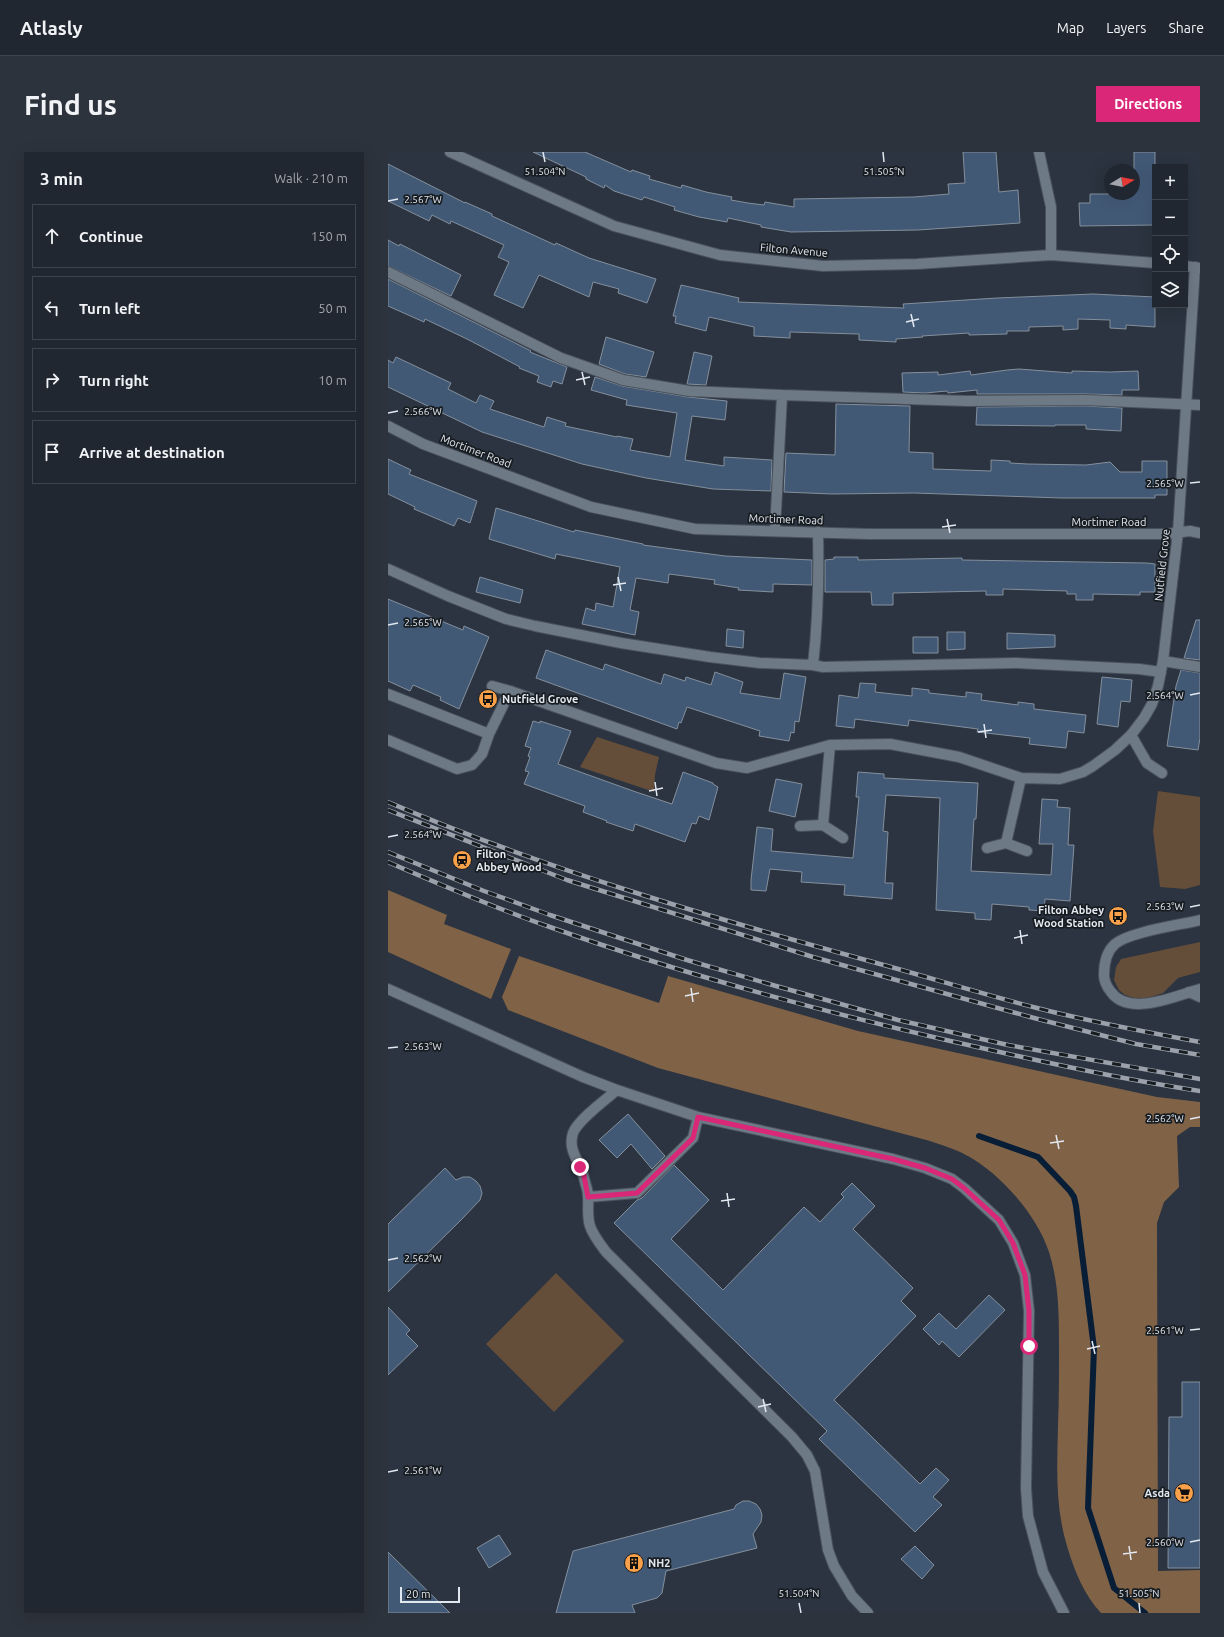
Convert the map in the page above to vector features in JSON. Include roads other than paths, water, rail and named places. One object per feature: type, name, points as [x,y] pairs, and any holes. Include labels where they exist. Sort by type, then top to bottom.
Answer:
[{"type":"street","name":"Filton Avenue","points":[[450,152],[614,226],[720,255],[824,266],[917,264],[1050,255],[1152,263]]},
{"type":"street","points":[[1039,152],[1051,207],[1050,255]]},
{"type":"street","name":"Nutfield Grove","points":[[492,686],[716,763],[747,768],[830,745],[890,744],[959,757],[1021,778],[1060,778],[1083,772],[1116,750],[1132,735],[1152,704],[1158,686],[1163,661],[1178,532],[1187,403],[1193,267]]},
{"type":"street","points":[[388,272],[562,358],[623,380],[689,391],[968,401],[1085,400],[1200,404]]},
{"type":"street","points":[[775,531],[782,395]]},
{"type":"street","name":"Mortimer Road","points":[[388,426],[423,444],[591,507],[695,529],[869,534],[1167,534],[1190,531],[1200,533]]},
{"type":"street","points":[[813,665],[816,627],[818,532]]},
{"type":"street","points":[[388,569],[448,596],[506,619],[621,643],[760,664],[860,667],[1016,663],[1139,669],[1161,672]]},
{"type":"street","points":[[1163,661],[1200,667]]},
{"type":"street","points":[[388,740],[457,769],[472,765],[482,754],[489,734],[510,691]]},
{"type":"street","points":[[388,694],[489,734]]},
{"type":"street","points":[[1132,735],[1147,763],[1162,773]]},
{"type":"street","points":[[823,825],[830,745]]},
{"type":"street","points":[[1006,843],[1021,778]]},
{"type":"street","points":[[800,826],[823,825],[843,838]]},
{"type":"street","points":[[987,848],[1006,843],[1027,851]]},
{"type":"street","points":[[1200,920],[1143,933],[1122,940],[1114,945],[1107,954],[1104,965],[1104,979],[1114,997],[1135,1005],[1146,1004],[1200,990]]},
{"type":"street","points":[[388,989],[583,1078],[617,1090],[698,1117],[893,1159],[925,1168],[952,1179],[999,1220],[1013,1243],[1025,1275],[1029,1311],[1026,1488],[1028,1516],[1043,1572],[1064,1613]]},
{"type":"street","points":[[1189,992],[1200,997]]},
{"type":"street","points":[[617,1090],[588,1115],[573,1134],[573,1151],[584,1176],[588,1197],[587,1210],[589,1223],[601,1246],[787,1432],[807,1455],[815,1471],[825,1535],[832,1561],[840,1578],[852,1596],[868,1613]]},
{"type":"street","points":[[588,1197],[637,1193],[693,1138],[698,1117]]},
{"type":"waterway","points":[[979,1136],[1038,1157],[1074,1197],[1094,1348],[1088,1508],[1114,1588],[1145,1613]]},
{"type":"railway","points":[[388,802],[507,849],[689,909],[1037,1008],[1139,1031],[1200,1042]]},
{"type":"railway","points":[[388,810],[567,880],[813,957],[1034,1018],[1136,1044],[1200,1055]]},
{"type":"railway","points":[[388,852],[484,891],[550,915],[687,960],[776,986],[898,1020],[1008,1045],[1200,1079]]},
{"type":"railway","points":[[388,862],[529,920],[647,960],[746,989],[846,1016],[978,1047],[1104,1074],[1200,1091]]},
{"type":"place","name":"Nutfield Grove","points":[[488,699]]},
{"type":"place","name":"Filton Abbey Wood","points":[[462,860]]},
{"type":"place","name":"Filton Abbey Wood Station","points":[[1118,916]]},
{"type":"place","name":"Asda","points":[[1184,1493]]},
{"type":"place","name":"NH2","points":[[634,1563]]}]
